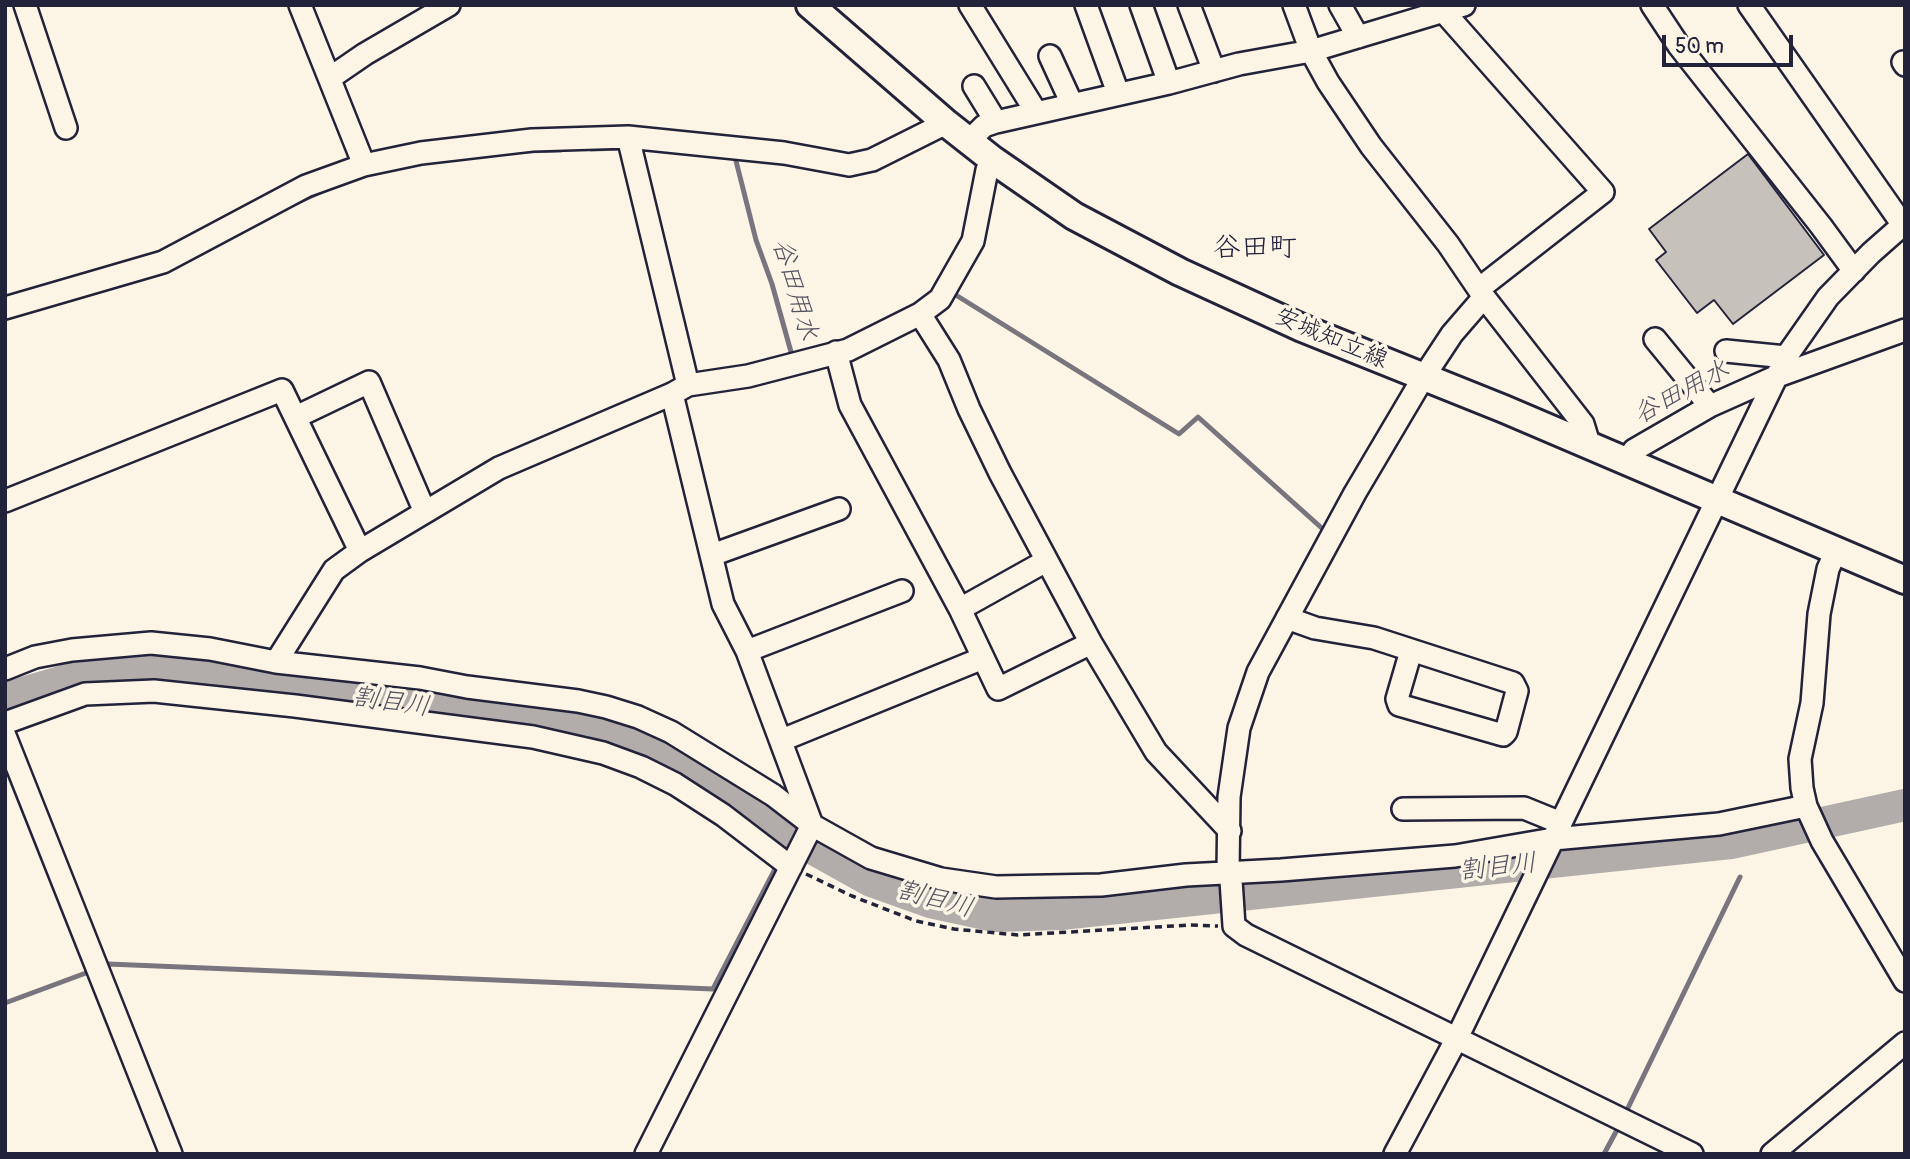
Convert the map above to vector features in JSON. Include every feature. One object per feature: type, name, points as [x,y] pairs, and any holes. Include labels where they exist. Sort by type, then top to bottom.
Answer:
[{"type":"main road","name":"安城知立線","points":[[810,5],[946,123],[993,160],[1074,216],[1180,272],[1302,328],[1504,409],[1905,580]]},
{"type":"street","points":[[25,5],[66,128]]},
{"type":"street","points":[[300,5],[364,165]]},
{"type":"street","points":[[330,78],[365,54],[449,5]]},
{"type":"street","points":[[970,5],[1036,112]]},
{"type":"street","points":[[1086,5],[1118,93]]},
{"type":"street","points":[[1141,5],[1169,83]]},
{"type":"street","points":[[1189,5],[1214,71]]},
{"type":"street","points":[[1294,5],[1311,51],[1328,82],[1371,146],[1583,424],[1590,447]]},
{"type":"street","points":[[1340,5],[1358,37]]},
{"type":"street","points":[[1653,5],[1679,46],[1854,271]]},
{"type":"street","points":[[1395,1154],[1457,1038],[1718,502],[1775,377],[1828,297],[1854,271],[1866,245],[1904,225],[1749,5]]},
{"type":"street","points":[[969,141],[984,126],[996,122],[1311,51],[1454,9],[1603,192],[1482,292],[1423,378],[1355,493],[1258,672],[1239,728],[1229,797],[1233,920],[1246,935],[1692,1154]]},
{"type":"street","points":[[1050,56],[1072,104]]},
{"type":"street","points":[[974,86],[996,122]]},
{"type":"street","points":[[5,309],[163,262],[306,186],[364,165],[421,153],[533,141],[628,137],[784,153],[849,165],[872,160],[946,123]]},
{"type":"street","points":[[628,137],[723,604],[747,651],[812,825],[646,1154]]},
{"type":"street","points":[[276,662],[334,570],[360,551],[499,468],[680,390],[748,376],[848,350],[920,314],[940,299],[973,241],[987,170],[993,160]]},
{"type":"street","points":[[920,314],[948,360],[995,462],[1046,561],[1156,752],[1230,831]]},
{"type":"street","points":[[1626,462],[1634,450],[1706,401],[1905,330]]},
{"type":"street","points":[[1655,339],[1706,401]]},
{"type":"street","points":[[1726,351],[1786,357]]},
{"type":"street","points":[[836,352],[850,405],[960,609],[998,688],[1091,643]]},
{"type":"street","points":[[296,417],[369,382],[425,512]]},
{"type":"street","points":[[5,501],[282,390],[360,551]]},
{"type":"street","points":[[712,555],[839,509]]},
{"type":"street","points":[[1836,551],[1828,569],[1819,614],[1812,703],[1800,759],[1802,788],[1806,806],[1822,841],[1905,981]]},
{"type":"street","points":[[960,609],[1046,561]]},
{"type":"street","points":[[747,651],[902,592]]},
{"type":"street","points":[[1287,618],[1315,628],[1374,638],[1513,682],[1517,691],[1506,732],[1503,735],[1399,705],[1397,699],[1411,651]]},
{"type":"street","points":[[5,668],[35,657],[72,650],[151,643],[209,649],[276,662],[420,678],[606,707],[638,717],[671,732],[773,795],[812,825],[871,858],[941,879],[996,887],[1058,887],[1230,876],[1455,856],[1557,831],[1719,824],[1806,806]]},
{"type":"street","points":[[782,740],[983,658]]},
{"type":"street","points":[[5,723],[85,694],[154,691],[533,737],[603,752],[675,784],[723,815],[792,867]]},
{"type":"street","points":[[5,736],[171,1154]]},
{"type":"street","points":[[1403,809],[1524,808],[1557,831]]},
{"type":"street","points":[[1772,1154],[1905,1043]]},
{"type":"path","points":[[792,867],[852,896],[916,922],[954,929],[1018,934],[1190,925],[1233,920]]},
{"type":"building","points":[[1748,154],[1824,255],[1733,324],[1714,300],[1697,313],[1656,260],[1666,252],[1649,229]]},
{"type":"waterway","name":"谷田用水","points":[[591,149],[623,148]]},
{"type":"waterway","name":"谷田用水","points":[[521,151],[560,150]]},
{"type":"waterway","name":"谷田用水","points":[[730,156],[735,157],[756,240],[772,284],[793,359],[795,358]]},
{"type":"waterway","name":"谷田用水","points":[[298,202],[327,189]]},
{"type":"waterway","name":"谷田用水","points":[[951,292],[1179,434],[1198,417],[1325,531]]},
{"type":"waterway","name":"割目川","points":[[5,698],[84,675],[161,671],[596,732],[670,759],[792,837],[871,881],[930,902],[995,916],[1061,914],[1731,843],[1905,805]]},
{"type":"waterway","name":"割目川","points":[[789,844],[792,837]]},
{"type":"waterway","points":[[1731,843],[1736,854]]},
{"type":"waterway","points":[[103,966],[108,964],[713,989],[774,871]]},
{"type":"waterway","points":[[1626,1112],[1740,877]]},
{"type":"waterway","points":[[5,1003],[94,970]]},
{"type":"waterway","points":[[1604,1154],[1618,1128]]},
{"type":"district","name":"谷田町","points":[[1255,249]]}]
